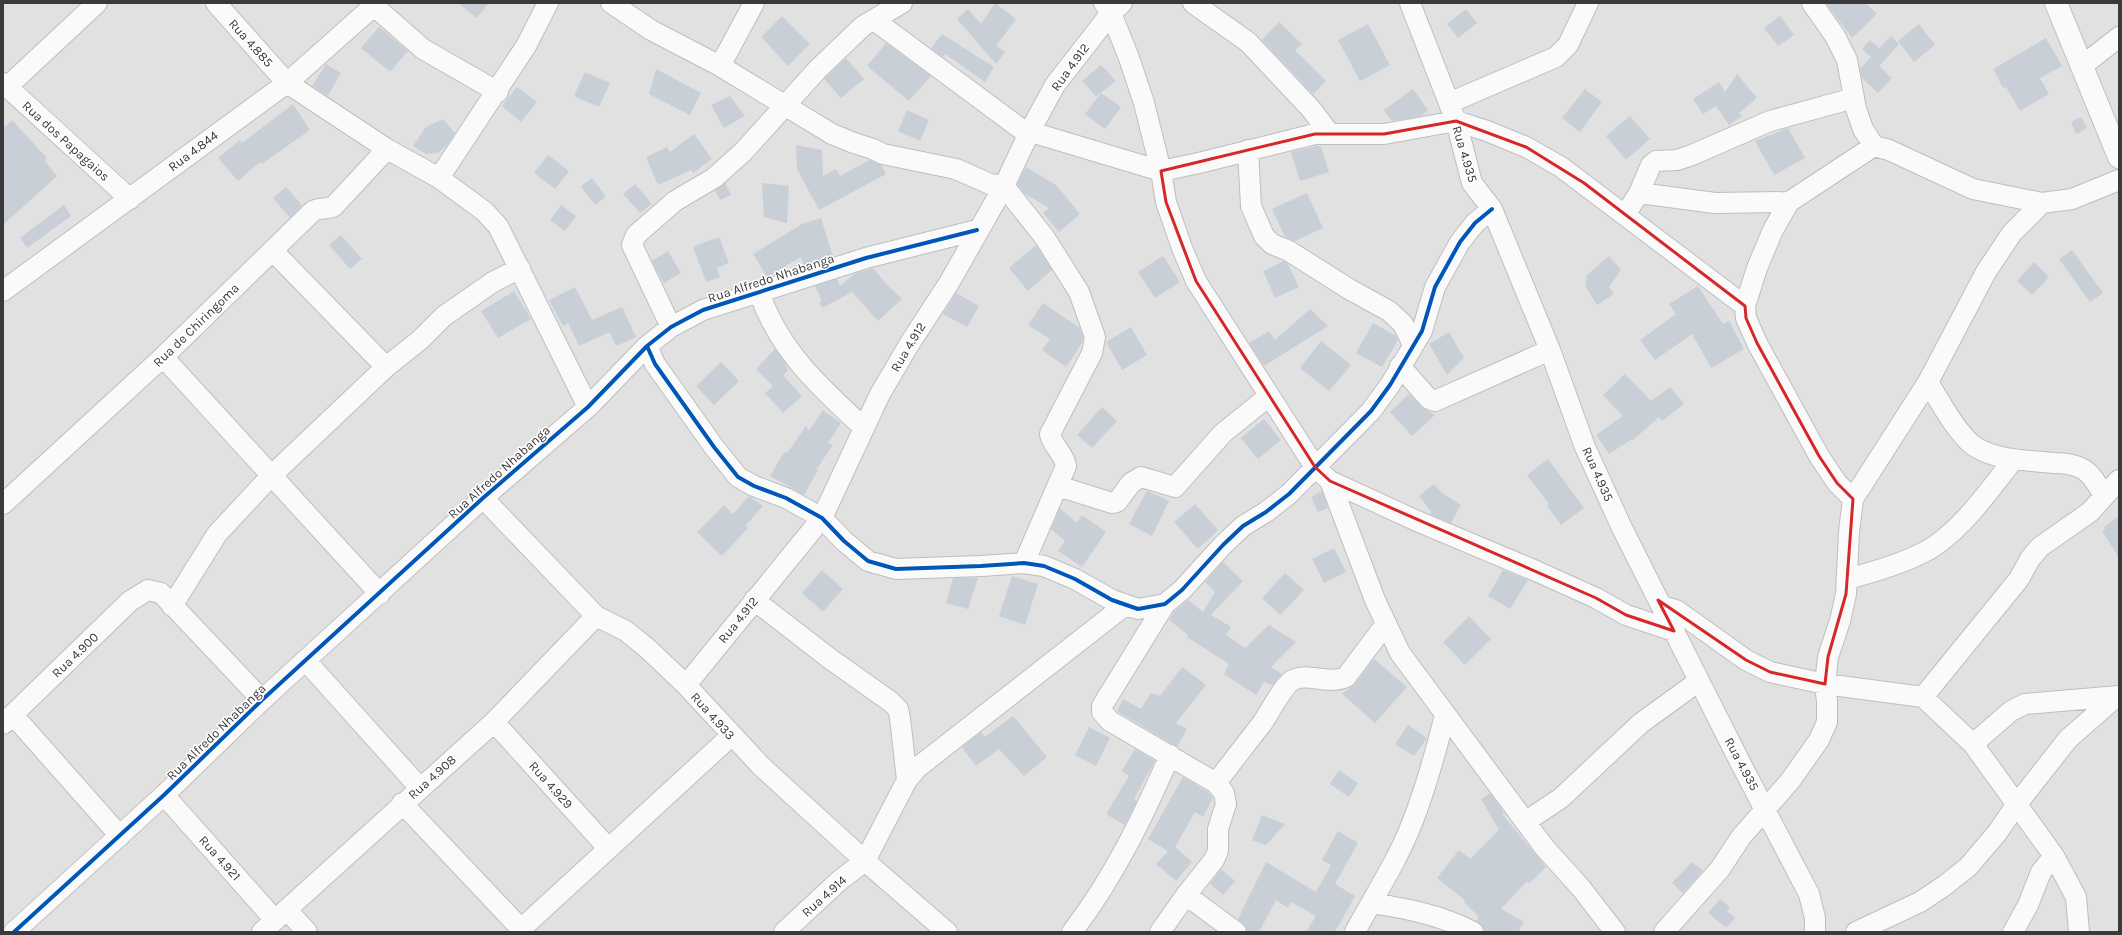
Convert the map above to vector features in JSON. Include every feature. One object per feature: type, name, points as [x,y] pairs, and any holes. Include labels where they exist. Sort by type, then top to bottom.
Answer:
[{"type":"main road","points":[[2056,3],[2119,157]]},
{"type":"street","points":[[5,85],[97,3]]},
{"type":"street","name":"Rua 4.885","points":[[216,3],[287,83],[387,149],[439,178],[484,211],[498,226],[588,407]]},
{"type":"street","points":[[439,178],[498,92],[526,46],[548,3]]},
{"type":"street","points":[[611,3],[651,30],[720,66],[832,134],[883,154],[956,169],[990,184],[1004,186],[1046,238],[1079,292],[1095,338],[1092,353],[1050,434],[1051,440],[1065,458],[1066,466],[1024,563]]},
{"type":"street","points":[[720,66],[754,3]]},
{"type":"street","points":[[671,327],[632,245],[636,235],[675,201],[714,178],[742,152],[818,69],[863,26],[902,3]]},
{"type":"street","points":[[1193,3],[1248,42],[1311,109],[1330,134]]},
{"type":"street","name":"Rua 4.935","points":[[1410,3],[1456,121],[1472,182],[1492,209],[1550,350],[1585,447],[1622,528],[1809,894],[1815,918],[1815,932]]},
{"type":"street","points":[[1449,103],[1556,57],[1568,45],[1588,3]]},
{"type":"street","points":[[1812,3],[1835,36],[1847,60],[1854,98],[1862,129],[1874,146],[1889,150],[1973,189],[2042,203],[2056,203],[2072,199],[2119,180]]},
{"type":"street","points":[[375,4],[422,49],[498,92]]},
{"type":"street","name":"Rua 4.844","points":[[3,291],[287,83],[375,4]]},
{"type":"street","points":[[1112,6],[1144,103],[1161,171],[1166,202],[1182,248],[1196,281],[1315,467],[1330,481],[1417,521],[1576,589],[1626,615],[1674,631]]},
{"type":"street","name":"Rua 4.912","points":[[686,685],[822,518],[880,394],[906,349],[949,283],[1004,186],[1030,131],[1055,85],[1112,6]]},
{"type":"street","points":[[874,20],[1021,129],[1161,171],[1315,134],[1384,134],[1456,121],[1487,131],[1532,151],[1561,167],[1745,306]]},
{"type":"street","points":[[2082,66],[2119,37]]},
{"type":"street","name":"Rua dos Papagaios","points":[[5,85],[130,199]]},
{"type":"street","points":[[1625,215],[1639,193],[1651,165],[1656,161],[1677,160],[1770,121],[1854,98]]},
{"type":"street","points":[[1853,499],[1837,483],[1819,456],[1757,343],[1746,318],[1745,306],[1757,268],[1773,230],[1789,202],[1874,146]]},
{"type":"street","name":"Rua de Chiringoma","points":[[3,504],[163,357],[313,211],[317,209],[329,209],[334,206],[387,149]]},
{"type":"street","points":[[1248,150],[1251,206],[1264,236],[1272,244],[1289,251],[1349,289],[1389,311],[1403,324],[1413,345]]},
{"type":"street","points":[[1639,193],[1715,203],[1789,202]]},
{"type":"street","points":[[1664,932],[1720,869],[1741,837],[1790,781],[1819,740],[1827,722],[1825,684],[1828,657],[1840,621],[1847,579],[1848,532],[1853,499],[1928,382],[1986,272],[2012,233],[2042,203]]},
{"type":"street","points":[[1160,932],[1186,894],[1214,860],[1218,851],[1218,829],[1226,804],[1224,793],[1216,783],[1105,717],[1102,706],[1165,604],[1182,590],[1243,526],[1266,512],[1289,494],[1371,411],[1390,385],[1422,331],[1435,287],[1448,262],[1460,242],[1475,223],[1492,209]]},
{"type":"street","name":"Rua Alfredo Nhabanga","points":[[14,932],[164,795],[262,700],[380,594],[483,498],[588,407],[647,346],[671,327],[703,310],[866,258],[978,230]]},
{"type":"street","points":[[273,251],[386,367]]},
{"type":"street","points":[[262,700],[172,606],[217,534],[272,476],[386,367],[420,340],[444,316],[463,301],[493,282],[520,268]]},
{"type":"street","points":[[760,292],[767,314],[788,349],[811,378],[864,428]]},
{"type":"street","points":[[647,346],[655,364],[718,452],[738,477],[754,486],[781,496],[822,518],[844,541],[868,561],[896,569],[1024,563],[1044,566],[1075,579],[1124,606],[1138,609],[1165,604]]},
{"type":"street","points":[[1400,366],[1429,399],[1435,401],[1550,350]]},
{"type":"street","points":[[163,357],[380,594]]},
{"type":"street","points":[[1928,382],[1963,435],[1974,446],[1986,452],[2014,459],[2064,464],[2081,468],[2090,475],[2104,496]]},
{"type":"street","points":[[1058,486],[1112,503],[1116,502],[1131,483],[1142,477],[1175,487],[1223,433],[1269,396]]},
{"type":"street","points":[[1847,579],[1875,572],[1935,546],[1975,507],[2014,459]]},
{"type":"street","points":[[1923,697],[2019,580],[2030,559],[2040,547],[2090,512],[2119,480]]},
{"type":"street","points":[[1330,481],[1385,624],[1400,653],[1526,822],[1615,932]]},
{"type":"street","name":"Rua 4.933","points":[[483,498],[596,616],[626,631],[648,649],[686,685],[731,736],[761,766],[865,861],[947,932]]},
{"type":"street","name":"Rua 4.900","points":[[8,720],[130,601],[148,590],[161,593],[172,606]]},
{"type":"street","points":[[754,600],[829,658],[891,702],[898,710],[907,780]]},
{"type":"street","points":[[865,861],[907,780],[917,768],[1124,606]]},
{"type":"street","points":[[1662,606],[1676,610],[1729,649],[1746,660],[1770,672],[1825,684],[1923,697],[1973,744],[2054,856],[2066,875],[2076,898],[2079,932]]},
{"type":"street","name":"Rua 4.908","points":[[274,921],[402,803],[494,722],[596,616]]},
{"type":"street","points":[[1216,783],[1263,722],[1289,683],[1298,678],[1339,680],[1346,677],[1385,624]]},
{"type":"street","points":[[306,661],[420,788]]},
{"type":"street","points":[[1526,822],[1561,798],[1641,723],[1699,681]]},
{"type":"street","points":[[1973,744],[2011,711],[2025,704],[2118,696]]},
{"type":"street","points":[[1856,932],[1920,902],[1944,886],[1968,867],[1997,833],[2017,804],[2068,739],[2118,696]]},
{"type":"street","points":[[1355,932],[1372,903],[1412,824],[1445,715]]},
{"type":"street","points":[[8,720],[120,836]]},
{"type":"street","name":"Rua 4.929","points":[[494,722],[608,848]]},
{"type":"street","points":[[402,803],[523,931],[608,848],[731,736]]},
{"type":"street","points":[[1072,932],[1114,868],[1152,796],[1170,756]]},
{"type":"street","name":"Rua 4.921","points":[[164,795],[274,921],[307,932]]},
{"type":"street","points":[[2014,932],[2028,906],[2041,872],[2054,856]]},
{"type":"street","name":"Rua 4.914","points":[[784,932],[839,881],[865,861]]},
{"type":"street","points":[[1186,894],[1236,932]]},
{"type":"street","points":[[1372,903],[1439,916],[1474,932]]},
{"type":"highlighted area","points":[[1456,121],[1526,147],[1584,183],[1745,306],[1746,318],[1757,343],[1819,456],[1837,483],[1853,499],[1846,594],[1828,657],[1825,684],[1770,672],[1746,660],[1658,600],[1674,631],[1626,615],[1596,598],[1330,481],[1315,467],[1196,281],[1166,202],[1161,171],[1315,134],[1384,134]]},
{"type":"building","points":[[458,3],[489,3],[477,18]]},
{"type":"building","points":[[995,3],[1016,19],[996,46],[1005,52],[996,64],[957,19],[968,9],[981,24]]},
{"type":"building","points":[[1826,3],[1866,3],[1877,14],[1852,38]]},
{"type":"building","points":[[1466,9],[1477,23],[1458,38],[1447,24]]},
{"type":"building","points":[[782,16],[810,44],[788,66],[761,37]]},
{"type":"building","points":[[1780,16],[1794,35],[1778,46],[1764,28]]},
{"type":"building","points":[[1279,22],[1302,44],[1295,50],[1326,81],[1313,94],[1262,40]]},
{"type":"building","points":[[1368,24],[1390,65],[1360,81],[1338,40]]},
{"type":"building","points":[[1919,24],[1935,45],[1914,62],[1898,41]]},
{"type":"building","points":[[379,27],[408,51],[390,72],[361,48]]},
{"type":"building","points":[[942,34],[994,67],[985,82],[945,54],[943,57],[931,48]]},
{"type":"building","points":[[1891,36],[1899,44],[1879,66],[1892,78],[1878,93],[1862,78],[1860,68],[1871,57],[1862,49],[1870,40],[1879,48]]},
{"type":"building","points":[[2046,38],[2062,66],[2040,78],[2049,94],[2020,111],[2006,87],[2003,88],[1993,69]]},
{"type":"building","points":[[886,43],[931,76],[909,101],[867,66]]},
{"type":"building","points":[[846,58],[864,79],[841,98],[824,79]]},
{"type":"building","points":[[326,64],[341,73],[328,96],[312,86]]},
{"type":"building","points":[[1101,65],[1116,81],[1096,96],[1082,81]]},
{"type":"building","points":[[656,69],[701,93],[690,115],[649,94]]},
{"type":"building","points":[[585,72],[610,83],[599,107],[574,96]]},
{"type":"building","points":[[1737,74],[1757,98],[1739,113],[1742,116],[1729,125],[1716,106],[1703,114],[1693,99],[1719,82],[1725,92]]},
{"type":"building","points":[[517,87],[537,102],[521,122],[502,106]]},
{"type":"building","points":[[1413,89],[1428,110],[1421,116],[1392,121],[1384,110]]},
{"type":"building","points":[[1585,89],[1602,102],[1580,132],[1562,118]]},
{"type":"building","points":[[1101,93],[1121,107],[1105,129],[1085,114]]},
{"type":"building","points":[[730,96],[745,116],[724,128],[711,105]]},
{"type":"building","points":[[293,104],[310,130],[262,164],[260,162],[238,181],[218,158],[240,140],[242,143]]},
{"type":"building","points":[[907,110],[929,120],[920,141],[898,131]]},
{"type":"building","points":[[1630,116],[1650,139],[1626,160],[1606,136]]},
{"type":"building","points":[[2081,117],[2087,128],[2076,134],[2071,122]]},
{"type":"building","points":[[443,119],[455,133],[446,146],[438,153],[426,154],[413,146],[426,127]]},
{"type":"building","points":[[12,120],[47,158],[45,161],[57,176],[3,225],[3,128]]},
{"type":"building","points":[[1788,128],[1805,158],[1774,175],[1755,141]]},
{"type":"building","points":[[694,134],[712,159],[693,173],[691,170],[658,185],[646,157],[667,147],[670,152]]},
{"type":"building","points":[[796,145],[822,150],[823,176],[836,169],[840,176],[870,160],[881,165],[886,174],[819,210],[797,169]]},
{"type":"building","points":[[1321,146],[1329,172],[1300,181],[1291,152]]},
{"type":"building","points":[[548,155],[569,171],[555,189],[534,173]]},
{"type":"building","points":[[1026,167],[1056,185],[1080,214],[1059,232],[1043,213],[1049,208],[1024,193],[1017,184]]},
{"type":"building","points":[[592,178],[606,197],[595,205],[581,186]]},
{"type":"building","points":[[725,183],[731,195],[720,200],[715,191]]},
{"type":"building","points":[[762,183],[789,186],[787,223],[764,217]]},
{"type":"building","points":[[635,184],[652,204],[640,213],[623,194]]},
{"type":"building","points":[[286,187],[302,205],[290,218],[273,198]]},
{"type":"building","points":[[1307,193],[1323,228],[1295,241],[1285,237],[1272,209]]},
{"type":"building","points":[[64,205],[71,216],[27,248],[20,238]]},
{"type":"building","points":[[561,205],[576,216],[565,231],[550,220]]},
{"type":"building","points":[[821,218],[833,257],[804,266],[801,257],[767,277],[753,254],[802,224]]},
{"type":"building","points":[[341,235],[362,259],[350,269],[329,245]]},
{"type":"building","points":[[719,237],[729,263],[717,268],[720,277],[706,282],[693,247]]},
{"type":"building","points":[[1036,245],[1052,270],[1028,291],[1009,268]]},
{"type":"building","points":[[2072,250],[2103,293],[2090,302],[2059,259]]},
{"type":"building","points":[[668,251],[681,273],[664,283],[652,261]]},
{"type":"building","points":[[1163,256],[1180,282],[1155,298],[1138,272]]},
{"type":"building","points":[[1609,256],[1621,270],[1609,287],[1614,294],[1597,305],[1585,286],[1587,275]]},
{"type":"building","points":[[1284,261],[1288,264],[1299,287],[1275,298],[1263,271]]},
{"type":"building","points":[[2034,262],[2049,277],[2032,295],[2017,281]]},
{"type":"building","points":[[873,268],[888,286],[902,299],[878,321],[852,292],[822,308],[819,303],[822,301],[815,286],[837,279],[840,286],[854,274]]},
{"type":"building","points":[[1698,286],[1723,324],[1729,321],[1744,349],[1711,368],[1692,334],[1655,360],[1640,340],[1676,314],[1669,304]]},
{"type":"building","points":[[575,287],[592,320],[622,307],[636,337],[616,346],[610,332],[579,346],[568,323],[563,326],[549,300]]},
{"type":"building","points":[[514,291],[531,319],[498,338],[481,311]]},
{"type":"building","points":[[956,293],[979,306],[967,327],[943,314]]},
{"type":"building","points":[[1043,303],[1080,328],[1083,338],[1082,343],[1066,367],[1042,350],[1050,339],[1028,325]]},
{"type":"building","points":[[1310,309],[1328,326],[1264,366],[1249,343],[1269,331],[1275,340]]},
{"type":"building","points":[[1373,323],[1396,336],[1398,340],[1382,367],[1356,353]]},
{"type":"building","points":[[1131,327],[1147,355],[1122,370],[1106,342]]},
{"type":"building","points":[[1449,332],[1464,358],[1447,375],[1429,344]]},
{"type":"building","points":[[1321,341],[1351,365],[1329,391],[1300,368]]},
{"type":"building","points":[[775,349],[785,363],[788,371],[783,375],[802,396],[783,413],[765,393],[773,386],[756,369]]},
{"type":"building","points":[[721,362],[739,381],[714,405],[696,386]]},
{"type":"building","points":[[1625,374],[1651,401],[1670,387],[1684,404],[1662,421],[1659,417],[1633,440],[1632,439],[1609,454],[1596,435],[1623,416],[1603,395]]},
{"type":"building","points":[[1409,394],[1421,407],[1435,415],[1412,436],[1390,412]]},
{"type":"building","points":[[1102,407],[1117,421],[1092,448],[1077,435]]},
{"type":"building","points":[[823,410],[841,423],[828,443],[833,445],[816,470],[818,470],[804,495],[770,476],[784,452],[787,453],[806,426],[809,431]]},
{"type":"building","points":[[1264,419],[1281,440],[1258,459],[1241,438]]},
{"type":"building","points":[[1548,459],[1584,508],[1561,525],[1547,506],[1549,504],[1527,475]]},
{"type":"building","points":[[1434,484],[1442,493],[1461,505],[1451,523],[1430,514],[1431,511],[1419,496]]},
{"type":"building","points":[[1147,491],[1169,501],[1152,536],[1129,524]]},
{"type":"building","points":[[1322,491],[1328,508],[1318,512],[1311,497]]},
{"type":"building","points":[[749,496],[763,506],[745,526],[748,528],[722,556],[697,532],[724,505],[733,514]]},
{"type":"building","points":[[1195,504],[1218,530],[1198,549],[1174,522]]},
{"type":"building","points":[[1060,508],[1077,523],[1082,515],[1106,532],[1082,567],[1058,551],[1065,541],[1051,529]]},
{"type":"building","points":[[2119,516],[2119,558],[2102,531],[2105,529],[2104,527]]},
{"type":"building","points":[[1334,548],[1346,572],[1324,583],[1312,559]]},
{"type":"building","points":[[1223,562],[1243,581],[1211,615],[1231,627],[1226,635],[1245,648],[1269,625],[1296,642],[1271,667],[1282,674],[1273,685],[1264,682],[1256,695],[1224,674],[1229,664],[1187,637],[1188,635],[1169,620],[1174,612],[1188,600],[1203,612],[1215,592],[1205,582]]},
{"type":"building","points":[[822,570],[843,589],[823,612],[802,593]]},
{"type":"building","points":[[1503,570],[1528,580],[1510,609],[1488,596]]},
{"type":"building","points":[[1285,573],[1304,590],[1280,615],[1262,598]]},
{"type":"building","points":[[1012,576],[1038,584],[1025,625],[999,616]]},
{"type":"building","points":[[953,578],[978,578],[968,609],[946,603]]},
{"type":"building","points":[[1469,616],[1491,639],[1465,665],[1443,642]]},
{"type":"building","points":[[1374,659],[1407,687],[1375,723],[1342,694],[1355,684]]},
{"type":"building","points":[[1182,667],[1206,685],[1176,723],[1187,729],[1177,747],[1117,711],[1123,699],[1141,709],[1151,693],[1160,696]]},
{"type":"building","points":[[1013,716],[1047,757],[1024,776],[999,749],[976,766],[962,747],[981,732],[985,737]]},
{"type":"building","points":[[1408,725],[1427,738],[1414,756],[1395,744]]},
{"type":"building","points":[[1089,727],[1110,738],[1096,766],[1075,755]]},
{"type":"building","points":[[1135,749],[1155,761],[1134,799],[1137,801],[1125,825],[1106,814],[1129,776],[1122,771]]},
{"type":"building","points":[[1339,770],[1358,783],[1349,797],[1330,784]]},
{"type":"building","points":[[1183,777],[1208,792],[1213,798],[1203,817],[1195,812],[1175,847],[1192,862],[1176,881],[1156,864],[1168,851],[1148,839]]},
{"type":"building","points":[[1490,793],[1504,813],[1502,814],[1546,867],[1529,884],[1527,881],[1501,909],[1524,922],[1518,932],[1484,932],[1482,925],[1476,921],[1479,917],[1464,902],[1465,900],[1437,878],[1459,850],[1470,859],[1499,830],[1481,799]]},
{"type":"building","points":[[1262,815],[1285,824],[1266,845],[1252,840]]},
{"type":"building","points":[[1338,831],[1358,843],[1335,884],[1355,896],[1335,932],[1306,932],[1316,916],[1291,902],[1288,908],[1276,900],[1259,932],[1247,932],[1246,927],[1238,919],[1266,862],[1316,892],[1331,865],[1322,860]]},
{"type":"building","points":[[1692,862],[1703,871],[1683,893],[1672,883]]},
{"type":"building","points":[[1221,869],[1235,881],[1223,895],[1210,884]]},
{"type":"building","points":[[1720,899],[1730,907],[1727,911],[1735,918],[1726,928],[1708,913]]},
{"type":"cycle path","points":[[647,346],[655,364],[714,447],[738,477],[754,486],[786,498],[822,518],[844,541],[868,561],[896,569],[1024,563],[1044,566],[1075,579],[1112,600],[1138,609],[1165,604],[1182,590],[1223,545],[1243,526],[1266,512],[1289,494],[1371,411],[1390,385],[1422,331],[1435,287],[1460,242],[1475,223],[1492,209]]},
{"type":"cycle path","points":[[14,932],[164,795],[262,700],[483,498],[588,407],[647,346],[671,327],[703,310],[866,258],[977,230]]}]
